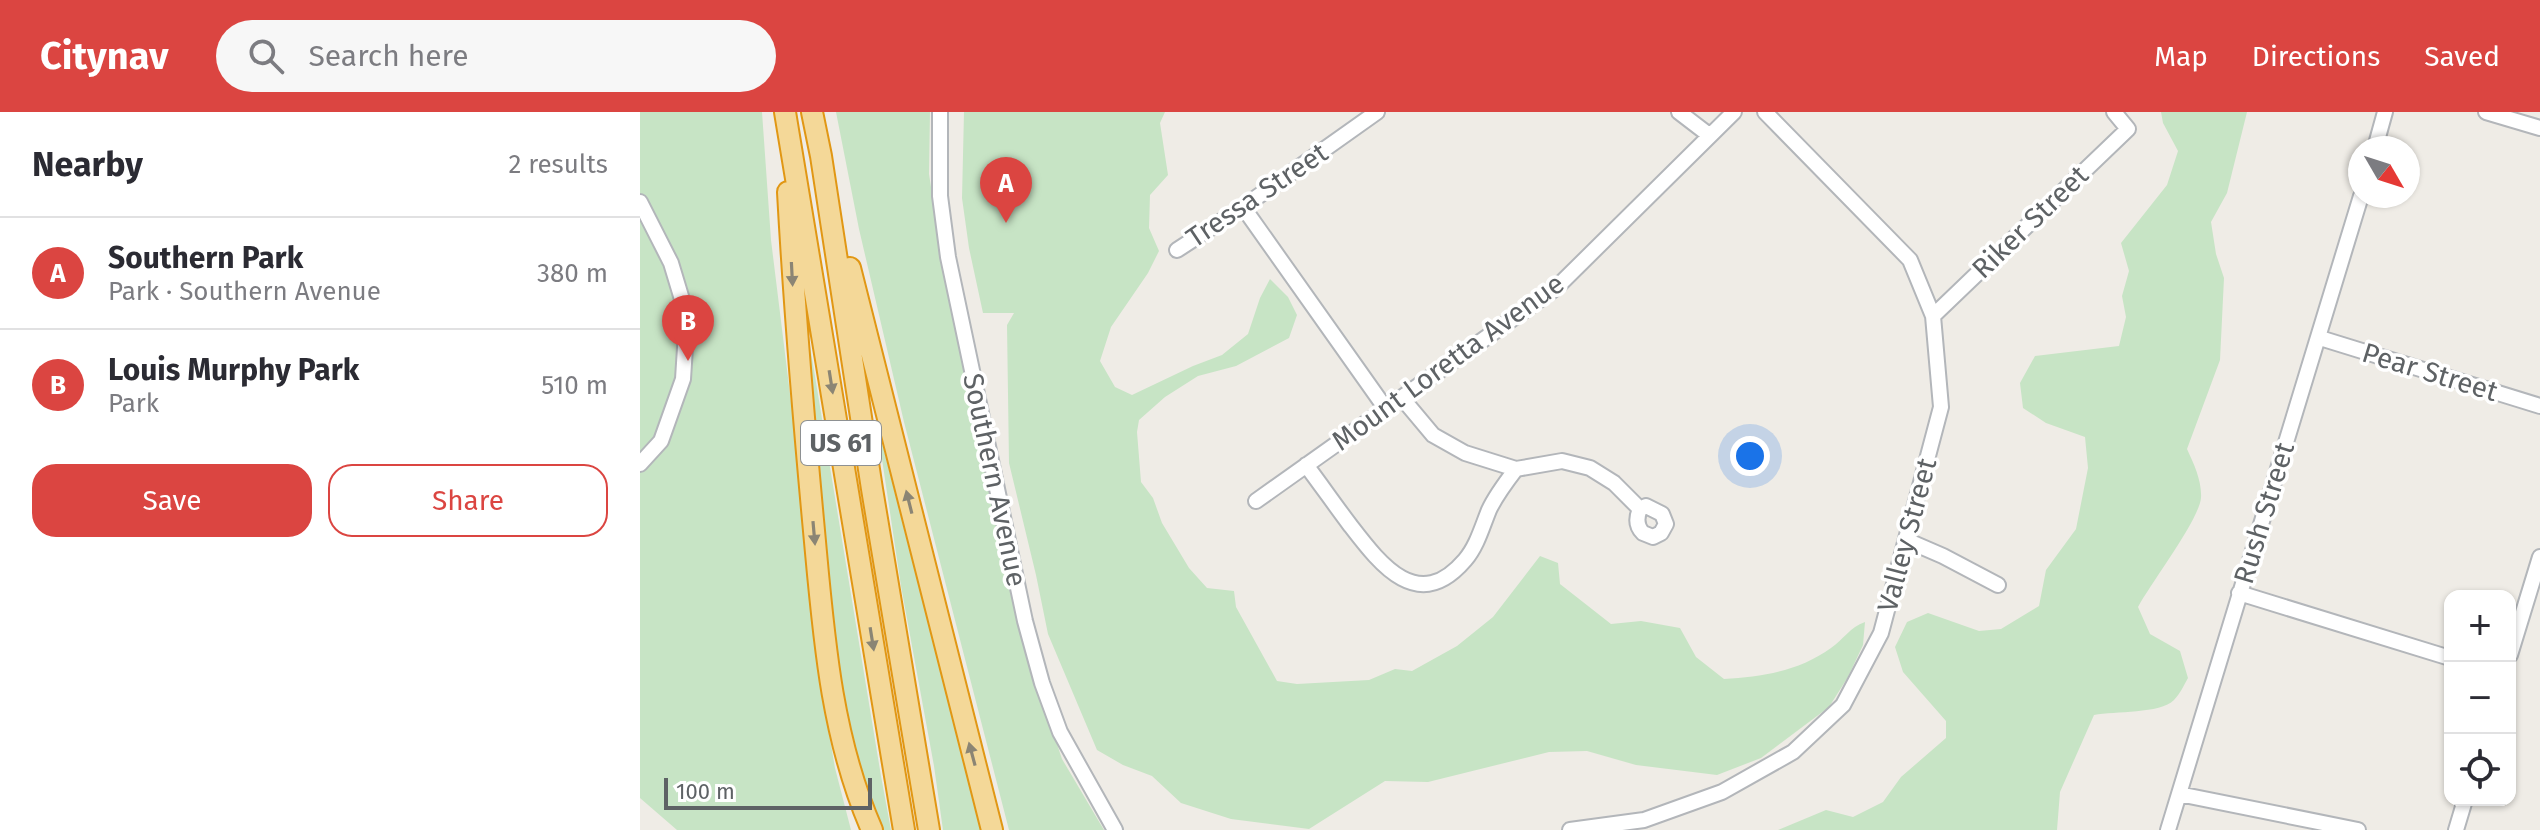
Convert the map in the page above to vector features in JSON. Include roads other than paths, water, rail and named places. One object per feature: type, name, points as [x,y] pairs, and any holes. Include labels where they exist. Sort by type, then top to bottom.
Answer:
[{"type":"highway","name":"US 61","points":[[784,112],[904,830]]},
{"type":"highway","points":[[784,112],[796,335],[826,649],[844,754],[872,830]]},
{"type":"highway","name":"US 61","points":[[812,112],[929,830]]},
{"type":"highway","points":[[821,156],[992,830]]},
{"type":"street","name":"Southern Avenue","points":[[940,112],[940,196],[948,257],[1025,621],[1042,683],[1060,732],[1115,830]]},
{"type":"street","name":"Tressa Street","points":[[1177,250],[1377,112]]},
{"type":"street","points":[[1679,112],[1709,135]]},
{"type":"street","name":"Mount Loretta Avenue","points":[[1256,501],[1556,288],[1734,112]]},
{"type":"street","name":"Valley Street","points":[[1570,830],[1644,820],[1722,792],[1793,752],[1843,705],[1881,633],[1941,407],[1933,316],[1910,260],[1765,112]]},
{"type":"street","name":"Riker Street","points":[[1933,316],[2128,129],[2114,112]]},
{"type":"street","points":[[2378,136],[2385,112]]},
{"type":"street","points":[[2486,112],[2540,128]]},
{"type":"street","points":[[640,202],[671,263],[687,316],[683,379],[661,441],[640,464]]},
{"type":"street","points":[[1243,207],[1386,409]]},
{"type":"street","name":"Rush Street","points":[[2168,830],[2358,208]]},
{"type":"street","name":"Pear Street","points":[[2320,338],[2540,406]]},
{"type":"street","points":[[1402,398],[1422,424],[1447,444],[1465,453],[1516,469],[1562,461],[1590,468],[1614,483],[1640,509]]},
{"type":"street","points":[[1306,465],[1378,561],[1398,579],[1417,584],[1435,583],[1451,574],[1466,559],[1477,543],[1497,496],[1516,469]]},
{"type":"street","points":[[1906,540],[1998,585]]},
{"type":"street","points":[[2516,635],[2540,557]]},
{"type":"street","points":[[2239,593],[2444,656]]},
{"type":"street","points":[[2179,794],[2304,825],[2358,830]]},
{"type":"street","points":[[2456,830],[2463,806]]},
{"type":"place","name":"Southern Park","points":[[1006,223]]},
{"type":"place","name":"Louis Murphy Park","points":[[688,361]]}]
